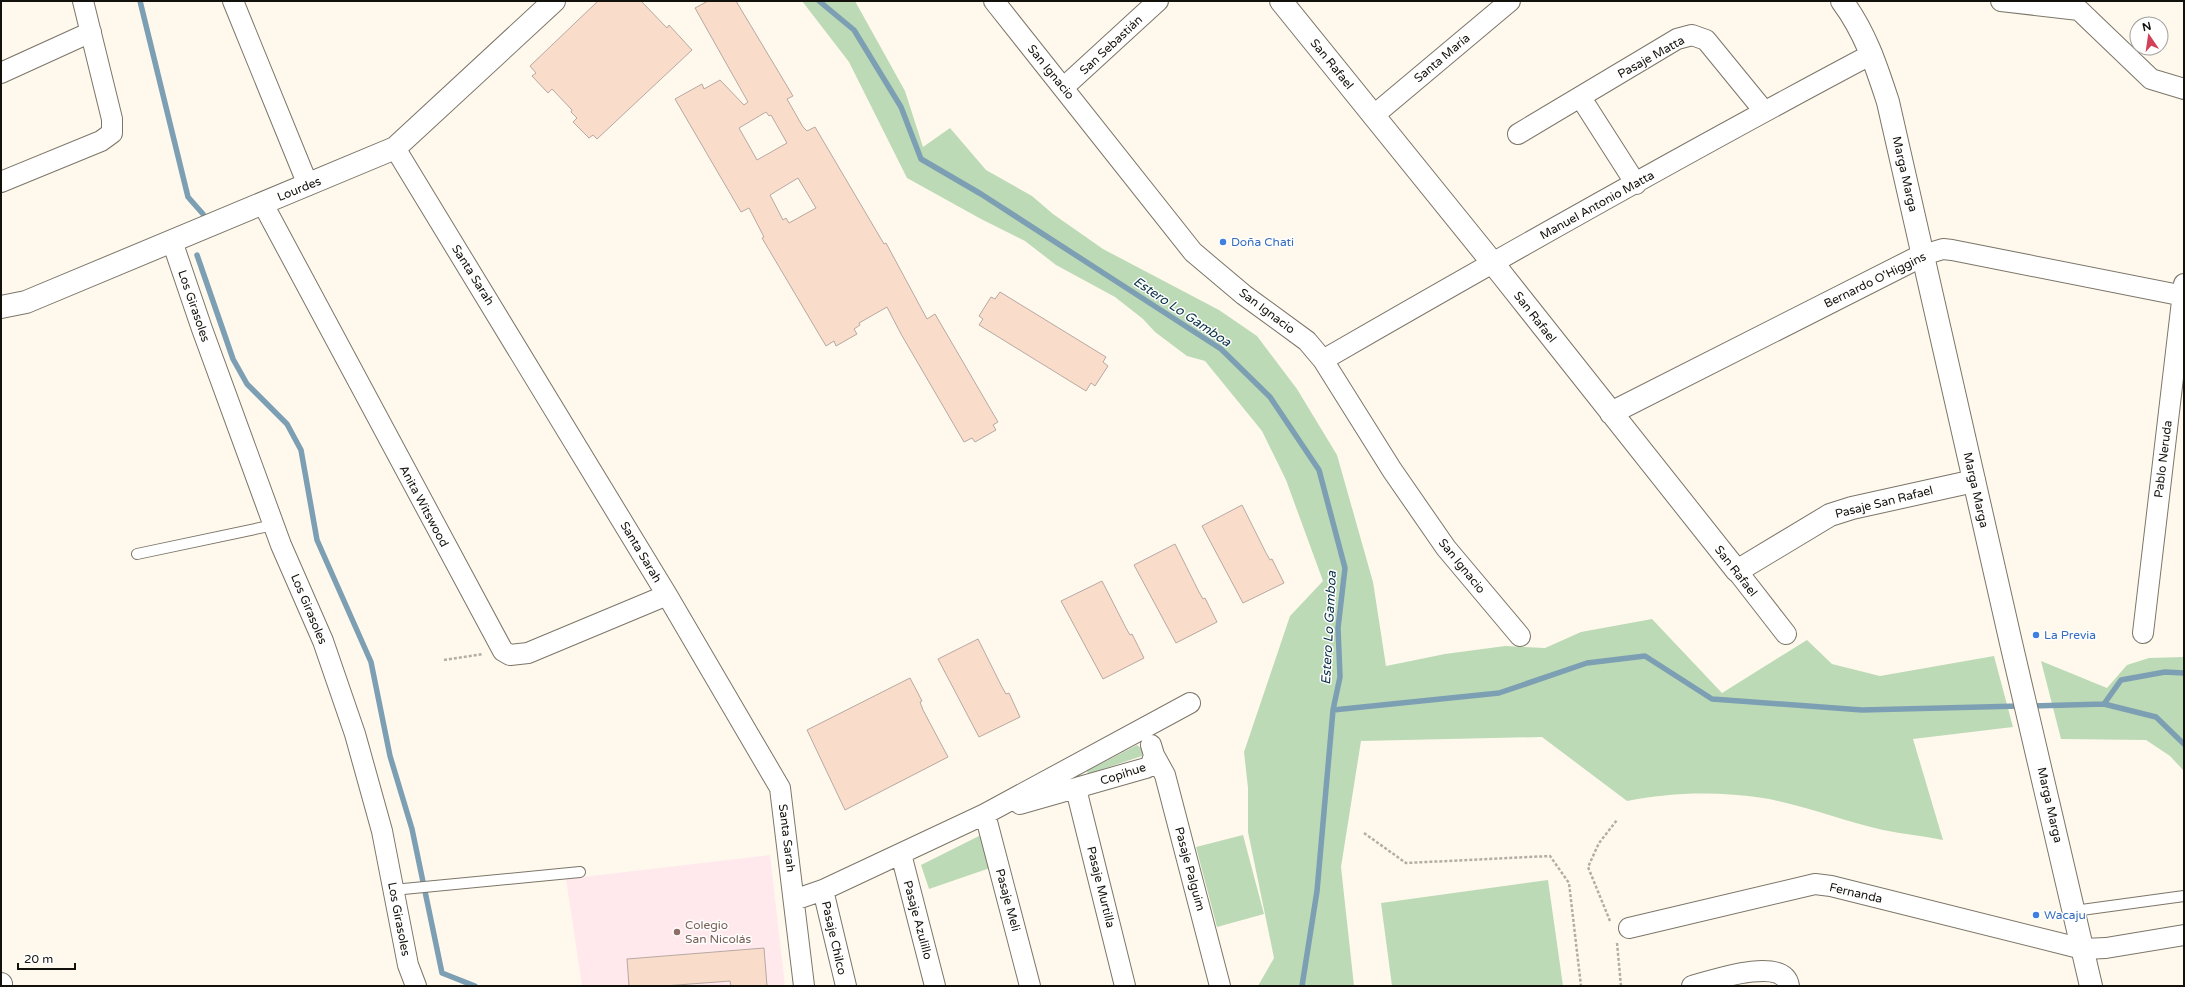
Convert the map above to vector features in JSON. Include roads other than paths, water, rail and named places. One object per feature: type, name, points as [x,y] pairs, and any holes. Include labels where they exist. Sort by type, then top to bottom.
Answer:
[{"type":"main road","name":"Lourdes","points":[[1,307],[26,302],[395,148],[554,1]]},
{"type":"main road","name":"San Rafael","points":[[1281,1],[1492,262],[1737,571]]},
{"type":"main road","name":"Marga Marga","points":[[1842,1],[1861,29],[1872,54],[1888,102],[2011,643],[2091,986]]},
{"type":"main road","name":"Bernardo O'Higgins","points":[[1611,413],[1923,255]]},
{"type":"main road","name":"Pasaje San Rafael","points":[[1737,571],[1830,515],[1852,508],[1974,481]]},
{"type":"street","points":[[1,182],[101,141],[112,134],[112,119],[83,1]]},
{"type":"street","points":[[233,1],[308,185]]},
{"type":"street","name":"San Ignacio","points":[[994,1],[1192,252],[1244,295],[1307,341],[1323,360],[1392,470],[1446,548],[1520,636]]},
{"type":"street","name":"San Sebastián","points":[[1063,88],[1158,1]]},
{"type":"street","name":"Santa María","points":[[1373,116],[1510,1]]},
{"type":"street","points":[[2001,1],[2080,10],[2151,79],[2184,89]]},
{"type":"street","points":[[1,73],[91,32]]},
{"type":"street","name":"Pasaje Matta","points":[[1518,134],[1581,98],[1678,39],[1692,35],[1706,40],[1764,111]]},
{"type":"street","name":"Manuel Antonio Matta","points":[[1323,360],[1492,262],[1636,184],[1764,111],[1872,54]]},
{"type":"street","points":[[1581,98],[1636,184]]},
{"type":"street","name":"Santa Sarah","points":[[395,148],[667,595],[780,788],[804,986]]},
{"type":"street","name":"Anita Witswood","points":[[263,204],[503,651],[510,655],[528,653],[667,595]]},
{"type":"street","name":"Los Girasoles","points":[[172,241],[202,329],[274,525],[323,641],[355,734],[382,831],[408,964],[416,986]]},
{"type":"street","name":"Bernardo O'Higgins","points":[[1923,255],[1942,249],[1952,250],[2184,292]]},
{"type":"street","name":"Pablo Neruda","points":[[2143,633],[2184,292]]},
{"type":"street","name":"San Rafael","points":[[1737,571],[1786,634]]},
{"type":"street","points":[[1131,735],[1190,703]]},
{"type":"street","name":"Copihue","points":[[794,900],[823,890],[985,814],[1131,735],[1149,740],[1154,755],[1151,765],[1146,768],[985,814]]},
{"type":"street","name":"Pasaje Palguim","points":[[1154,755],[1165,775],[1220,986]]},
{"type":"street","name":"Pasaje Murtilla","points":[[1076,789],[1125,986]]},
{"type":"street","name":"Pasaje Meli","points":[[985,814],[1030,986]]},
{"type":"street","name":"Pasaje Azulillo","points":[[901,854],[936,986]]},
{"type":"street","name":"Fernanda","points":[[1619,929],[1815,884],[1831,886],[2083,949],[2106,948],[2184,935]]},
{"type":"street","name":"Pasaje Chilco","points":[[823,890],[846,986]]},
{"type":"street","points":[[1692,986],[1748,970],[1765,979],[1781,974],[1785,977],[1789,986]]},
{"type":"lane","points":[[137,554],[274,525]]},
{"type":"lane","points":[[393,890],[580,872]]},
{"type":"lane","points":[[2074,911],[2184,896]]},
{"type":"waterway","points":[[140,1],[188,197],[203,214]]},
{"type":"waterway","name":"Estero Lo Gamboa","points":[[819,1],[854,30],[901,107],[921,159],[981,194],[1221,349],[1270,397],[1319,470],[1345,568],[1338,628],[1340,677],[1333,710],[1317,891],[1302,986]]},
{"type":"waterway","points":[[197,255],[233,359],[247,384],[287,424],[301,450],[317,540],[371,662],[390,756],[412,829],[442,973],[475,986]]},
{"type":"waterway","points":[[1333,710],[1499,693],[1587,663],[1645,656],[1712,699],[1862,710],[2020,706]]},
{"type":"waterway","points":[[2104,704],[2121,680],[2165,672],[2184,673]]},
{"type":"waterway","points":[[2031,706],[2104,704],[2156,717],[2184,744]]},
{"type":"place","name":"Doña Chati","points":[[1223,242]]},
{"type":"place","name":"La Previa","points":[[2036,635]]},
{"type":"place","name":"Wacaju","points":[[2036,915]]},
{"type":"place","name":"Colegio San Nicolás","points":[[677,932]]}]
